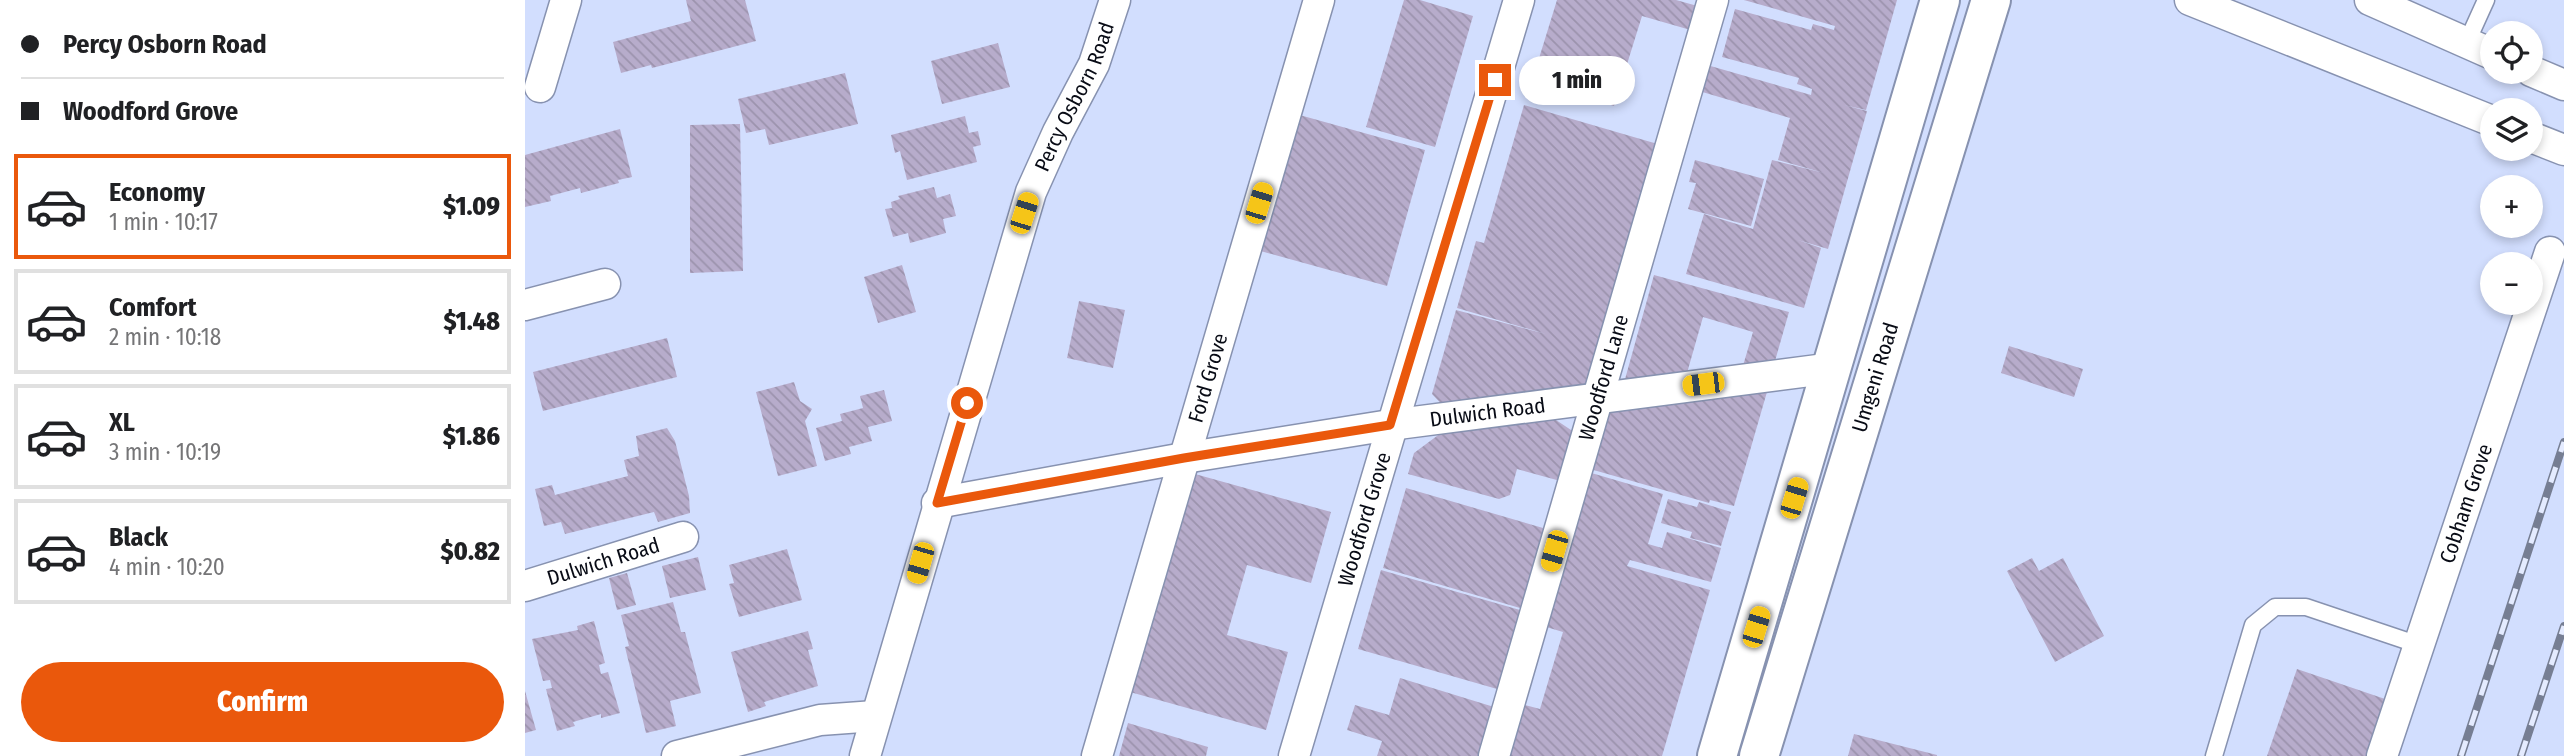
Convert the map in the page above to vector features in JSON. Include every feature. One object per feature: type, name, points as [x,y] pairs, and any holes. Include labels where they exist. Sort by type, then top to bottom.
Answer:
[{"type":"main road","name":"Umgeni Road","points":[[1717,756],[1940,0]]},
{"type":"main road","name":"Umgeni Road","points":[[1759,756],[1991,0]]},
{"type":"street","points":[[540,87],[566,0]]},
{"type":"street","name":"Percy Osborn Road","points":[[865,756],[937,503],[1031,192],[1058,132],[1094,64],[1115,0]]},
{"type":"street","name":"Ford Grove","points":[[1097,756],[1319,0]]},
{"type":"street","name":"Woodford Grove","points":[[1294,756],[1390,425],[1519,0]]},
{"type":"street","name":"Woodford Lane","points":[[1494,756],[1713,0]]},
{"type":"street","points":[[2190,0],[2480,116]]},
{"type":"street","points":[[2370,0],[2479,48]]},
{"type":"street","points":[[2543,76],[2564,85]]},
{"type":"street","points":[[2543,142],[2564,150]]},
{"type":"street","name":"Cobham Grove","points":[[2382,756],[2550,252]]},
{"type":"street","points":[[525,305],[605,284]]},
{"type":"street","name":"Dulwich Road","points":[[937,503],[1184,458],[1390,425],[1833,369]]},
{"type":"street","name":"Dulwich Road","points":[[525,586],[683,537]]},
{"type":"street","points":[[677,756],[808,722],[875,716]]},
{"type":"lane","points":[[2479,48],[2486,0]]},
{"type":"lane","points":[[2214,756],[2253,625],[2275,607],[2307,607],[2419,645]]},
{"type":"building","points":[[686,0],[745,0],[756,41],[652,68],[651,65],[621,73],[613,42],[691,21]]},
{"type":"building","points":[[1404,0],[1420,0],[1473,16],[1435,147],[1366,127]]},
{"type":"building","points":[[1557,0],[1676,0],[1701,7],[1694,31],[1642,16],[1614,106],[1532,81]]},
{"type":"building","points":[[1744,0],[1897,0],[1866,110],[1844,105],[1867,111],[1828,249],[1798,240],[1821,248],[1804,308],[1686,274],[1704,214],[1753,229],[1772,160],[1824,173],[1778,160],[1790,118],[1699,91],[1707,65],[1811,95],[1812,89],[1797,84],[1799,78],[1722,57],[1735,9],[1811,30],[1813,24],[1834,30],[1835,26]]},
{"type":"building","points":[[998,43],[1010,87],[942,104],[931,61]]},
{"type":"building","points":[[845,73],[858,124],[769,145],[765,129],[746,133],[738,99]]},
{"type":"building","points":[[1524,105],[1661,145],[1591,394],[1451,414],[1432,394],[1456,310],[1546,334],[1457,308],[1476,241],[1484,243]]},
{"type":"building","points":[[1296,114],[1425,150],[1387,286],[1257,250]]},
{"type":"building","points":[[965,116],[969,133],[978,131],[981,145],[973,147],[977,162],[907,180],[900,151],[895,153],[891,135]]},
{"type":"building","points":[[740,124],[743,271],[690,273],[690,125]]},
{"type":"building","points":[[620,129],[632,177],[581,193],[580,188],[550,196],[551,201],[525,207],[525,155]]},
{"type":"building","points":[[1695,160],[1764,179],[1751,226],[1688,209],[1696,183],[1689,182]]},
{"type":"building","points":[[934,187],[937,198],[950,194],[956,216],[943,219],[946,233],[910,243],[908,233],[893,237],[885,209],[892,208],[891,202],[900,199],[898,196]]},
{"type":"building","points":[[902,265],[916,312],[878,323],[864,277]]},
{"type":"building","points":[[1654,275],[1789,312],[1773,368],[1742,369],[1753,332],[1703,317],[1685,380],[1622,390]]},
{"type":"building","points":[[1079,301],[1125,310],[1113,368],[1067,358]]},
{"type":"building","points":[[667,338],[677,377],[543,411],[533,372]]},
{"type":"building","points":[[2009,346],[2083,369],[2074,397],[2001,373]]},
{"type":"building","points":[[794,382],[800,401],[812,409],[805,421],[817,466],[778,476],[756,392]]},
{"type":"building","points":[[1769,385],[1734,506],[1710,500],[1709,503],[1590,469],[1608,407]]},
{"type":"building","points":[[884,390],[892,421],[868,427],[872,441],[849,447],[851,454],[825,461],[816,428],[842,421],[840,414],[863,408],[860,396]]},
{"type":"building","points":[[1550,416],[1577,434],[1564,482],[1517,469],[1510,495],[1499,499],[1408,474],[1414,453],[1445,430]]},
{"type":"building","points":[[667,428],[675,441],[689,496],[690,513],[658,522],[654,512],[565,534],[561,522],[544,526],[535,489],[552,485],[555,495],[628,476],[624,460],[639,456],[636,436]]},
{"type":"building","points":[[1588,472],[1663,494],[1648,544],[1662,548],[1667,532],[1721,548],[1711,582],[1630,560],[1627,566],[1710,590],[1665,746],[1662,756],[1505,756],[1521,704],[1540,709],[1563,632],[1543,626]]},
{"type":"building","points":[[1195,474],[1331,512],[1311,583],[1247,565],[1227,635],[1288,652],[1266,730],[1130,692]]},
{"type":"building","points":[[1406,488],[1550,530],[1527,610],[1383,568]]},
{"type":"building","points":[[1668,499],[1697,507],[1699,502],[1731,512],[1721,546],[1690,538],[1692,532],[1661,523]]},
{"type":"building","points":[[787,549],[802,600],[739,617],[729,584],[734,583],[729,565]]},
{"type":"building","points":[[698,557],[706,590],[670,598],[662,566]]},
{"type":"building","points":[[2032,558],[2039,571],[2063,558],[2104,636],[2055,662],[2007,571]]},
{"type":"building","points":[[1381,570],[1527,612],[1504,691],[1358,649]]},
{"type":"building","points":[[627,573],[636,605],[617,610],[609,578]]},
{"type":"building","points":[[673,602],[681,632],[685,632],[701,693],[670,701],[676,726],[646,733],[625,647],[629,646],[621,615]]},
{"type":"building","points":[[594,621],[605,663],[599,665],[601,674],[608,672],[620,713],[601,718],[601,714],[573,722],[575,726],[557,731],[546,689],[552,688],[550,680],[543,681],[532,639],[578,630],[577,626]]},
{"type":"building","points":[[808,631],[813,649],[808,650],[818,686],[764,702],[766,706],[748,712],[731,652]]},
{"type":"building","points":[[2297,669],[2388,700],[2369,756],[2267,756]]},
{"type":"building","points":[[1400,678],[1494,707],[1479,756],[1377,756],[1382,741],[1347,730],[1355,705],[1389,715]]},
{"type":"building","points":[[525,691],[536,730],[525,733]]},
{"type":"building","points":[[1128,723],[1208,747],[1206,756],[1119,756]]},
{"type":"building","points":[[1854,734],[1937,755],[1937,756],[1848,756]]},
{"type":"railway","points":[[2461,756],[2564,442]]},
{"type":"railway","points":[[2521,756],[2564,626]]},
{"type":"route","points":[[967,403],[937,503],[1184,458],[1390,425],[1495,80]]}]
